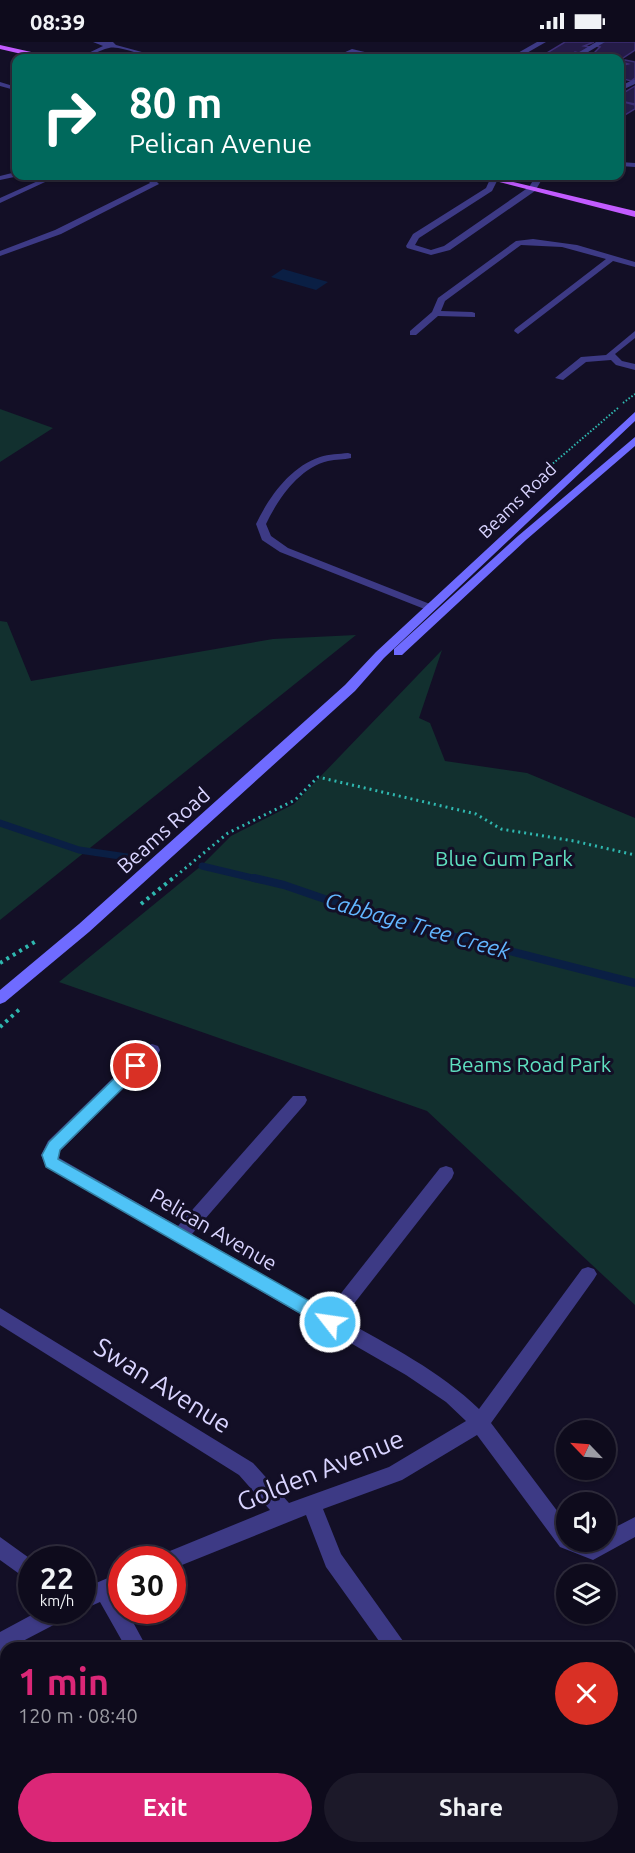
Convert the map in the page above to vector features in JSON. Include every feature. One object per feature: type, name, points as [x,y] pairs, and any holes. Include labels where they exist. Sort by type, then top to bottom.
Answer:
[{"type":"main road","points":[[0,46],[31,54]]},
{"type":"main road","points":[[501,180],[635,206]]},
{"type":"main road","points":[[523,180],[635,214]]},
{"type":"main road","name":"Beams Road","points":[[0,998],[84,928],[350,688],[380,655],[635,415]]},
{"type":"main road","name":"Beams Road","points":[[350,688],[389,660],[522,538],[635,440]]},
{"type":"street","points":[[520,54],[542,42]]},
{"type":"street","points":[[581,54],[602,42]]},
{"type":"street","name":"Pelican Avenue","points":[[152,1050],[54,1146],[49,1155],[52,1162],[330,1322],[453,1396],[480,1423],[556,1525]]},
{"type":"street","points":[[180,1235],[299,1100]]},
{"type":"street","points":[[330,1322],[446,1173]]},
{"type":"street","name":"Golden Avenue","points":[[186,1554],[286,1513],[395,1474],[480,1423],[588,1274]]},
{"type":"street","name":"Swan Avenue","points":[[0,1316],[246,1469],[286,1513]]},
{"type":"street","points":[[312,1505],[333,1560],[392,1642]]},
{"type":"street","points":[[616,1537],[635,1526]]},
{"type":"street","points":[[0,1547],[18,1562]]},
{"type":"street","points":[[0,1642],[35,1624]]},
{"type":"street","points":[[128,1624],[135,1642]]},
{"type":"lane","points":[[96,42],[145,54]]},
{"type":"lane","points":[[90,54],[118,42]]},
{"type":"lane","points":[[345,54],[352,51],[366,54]]},
{"type":"lane","points":[[0,84],[11,87]]},
{"type":"lane","points":[[0,201],[45,180]]},
{"type":"lane","points":[[0,254],[58,232],[155,184],[151,180]]},
{"type":"lane","points":[[494,180],[489,189],[416,236],[410,246],[424,252],[443,250],[534,185]]},
{"type":"lane","points":[[413,333],[436,313],[441,300],[519,243],[533,240],[553,243],[635,265]]},
{"type":"lane","points":[[518,331],[611,259]]},
{"type":"lane","points":[[436,313],[472,315]]},
{"type":"lane","points":[[635,334],[610,354],[619,363],[635,367]]},
{"type":"lane","points":[[560,378],[584,359],[614,357]]},
{"type":"lane","points":[[348,456],[324,459],[306,468],[290,483],[267,508],[261,524],[266,538],[284,550],[430,608]]},
{"type":"path","points":[[539,492],[543,487],[536,478],[635,394]]},
{"type":"path","points":[[138,907],[228,833],[295,800],[318,777],[476,814],[501,830],[574,841],[635,855]]},
{"type":"path","points":[[0,963],[44,935]]},
{"type":"path","points":[[0,1027],[24,1005]]},
{"type":"green space","points":[[0,409],[53,428],[0,462]]},
{"type":"green space","points":[[0,621],[7,622],[31,681],[273,639],[356,635],[0,920]]},
{"type":"green space","name":"Beams Road Park","points":[[442,650],[419,718],[430,723],[445,761],[527,773],[635,818],[635,1305],[427,1111],[59,982],[201,866],[231,836],[294,804]]},
{"type":"water","points":[[283,269],[328,282],[316,290],[271,277]]},
{"type":"building","points":[[565,42],[594,42],[584,46],[590,47],[579,53],[545,54]]},
{"type":"building","points":[[602,42],[635,42],[635,50],[624,57],[624,54],[593,54],[600,47],[596,46]]},
{"type":"building","points":[[624,60],[635,62],[635,78],[631,81],[624,79],[624,65],[628,64]]},
{"type":"building","points":[[635,86],[635,104],[624,102],[624,93]]},
{"type":"building","points":[[624,102],[635,105],[635,109],[624,116]]},
{"type":"waterway","name":"Cabbage Tree Creek","points":[[0,823],[79,850],[127,857]]},
{"type":"waterway","name":"Cabbage Tree Creek","points":[[202,866],[261,880]]},
{"type":"waterway","name":"Cabbage Tree Creek","points":[[254,878],[284,885],[377,917],[635,983]]},
{"type":"route","points":[[136,1066],[54,1146],[49,1155],[52,1162],[330,1322]]},
{"type":"park label","name":"Blue Gum Park","points":[[504,858]]}]
